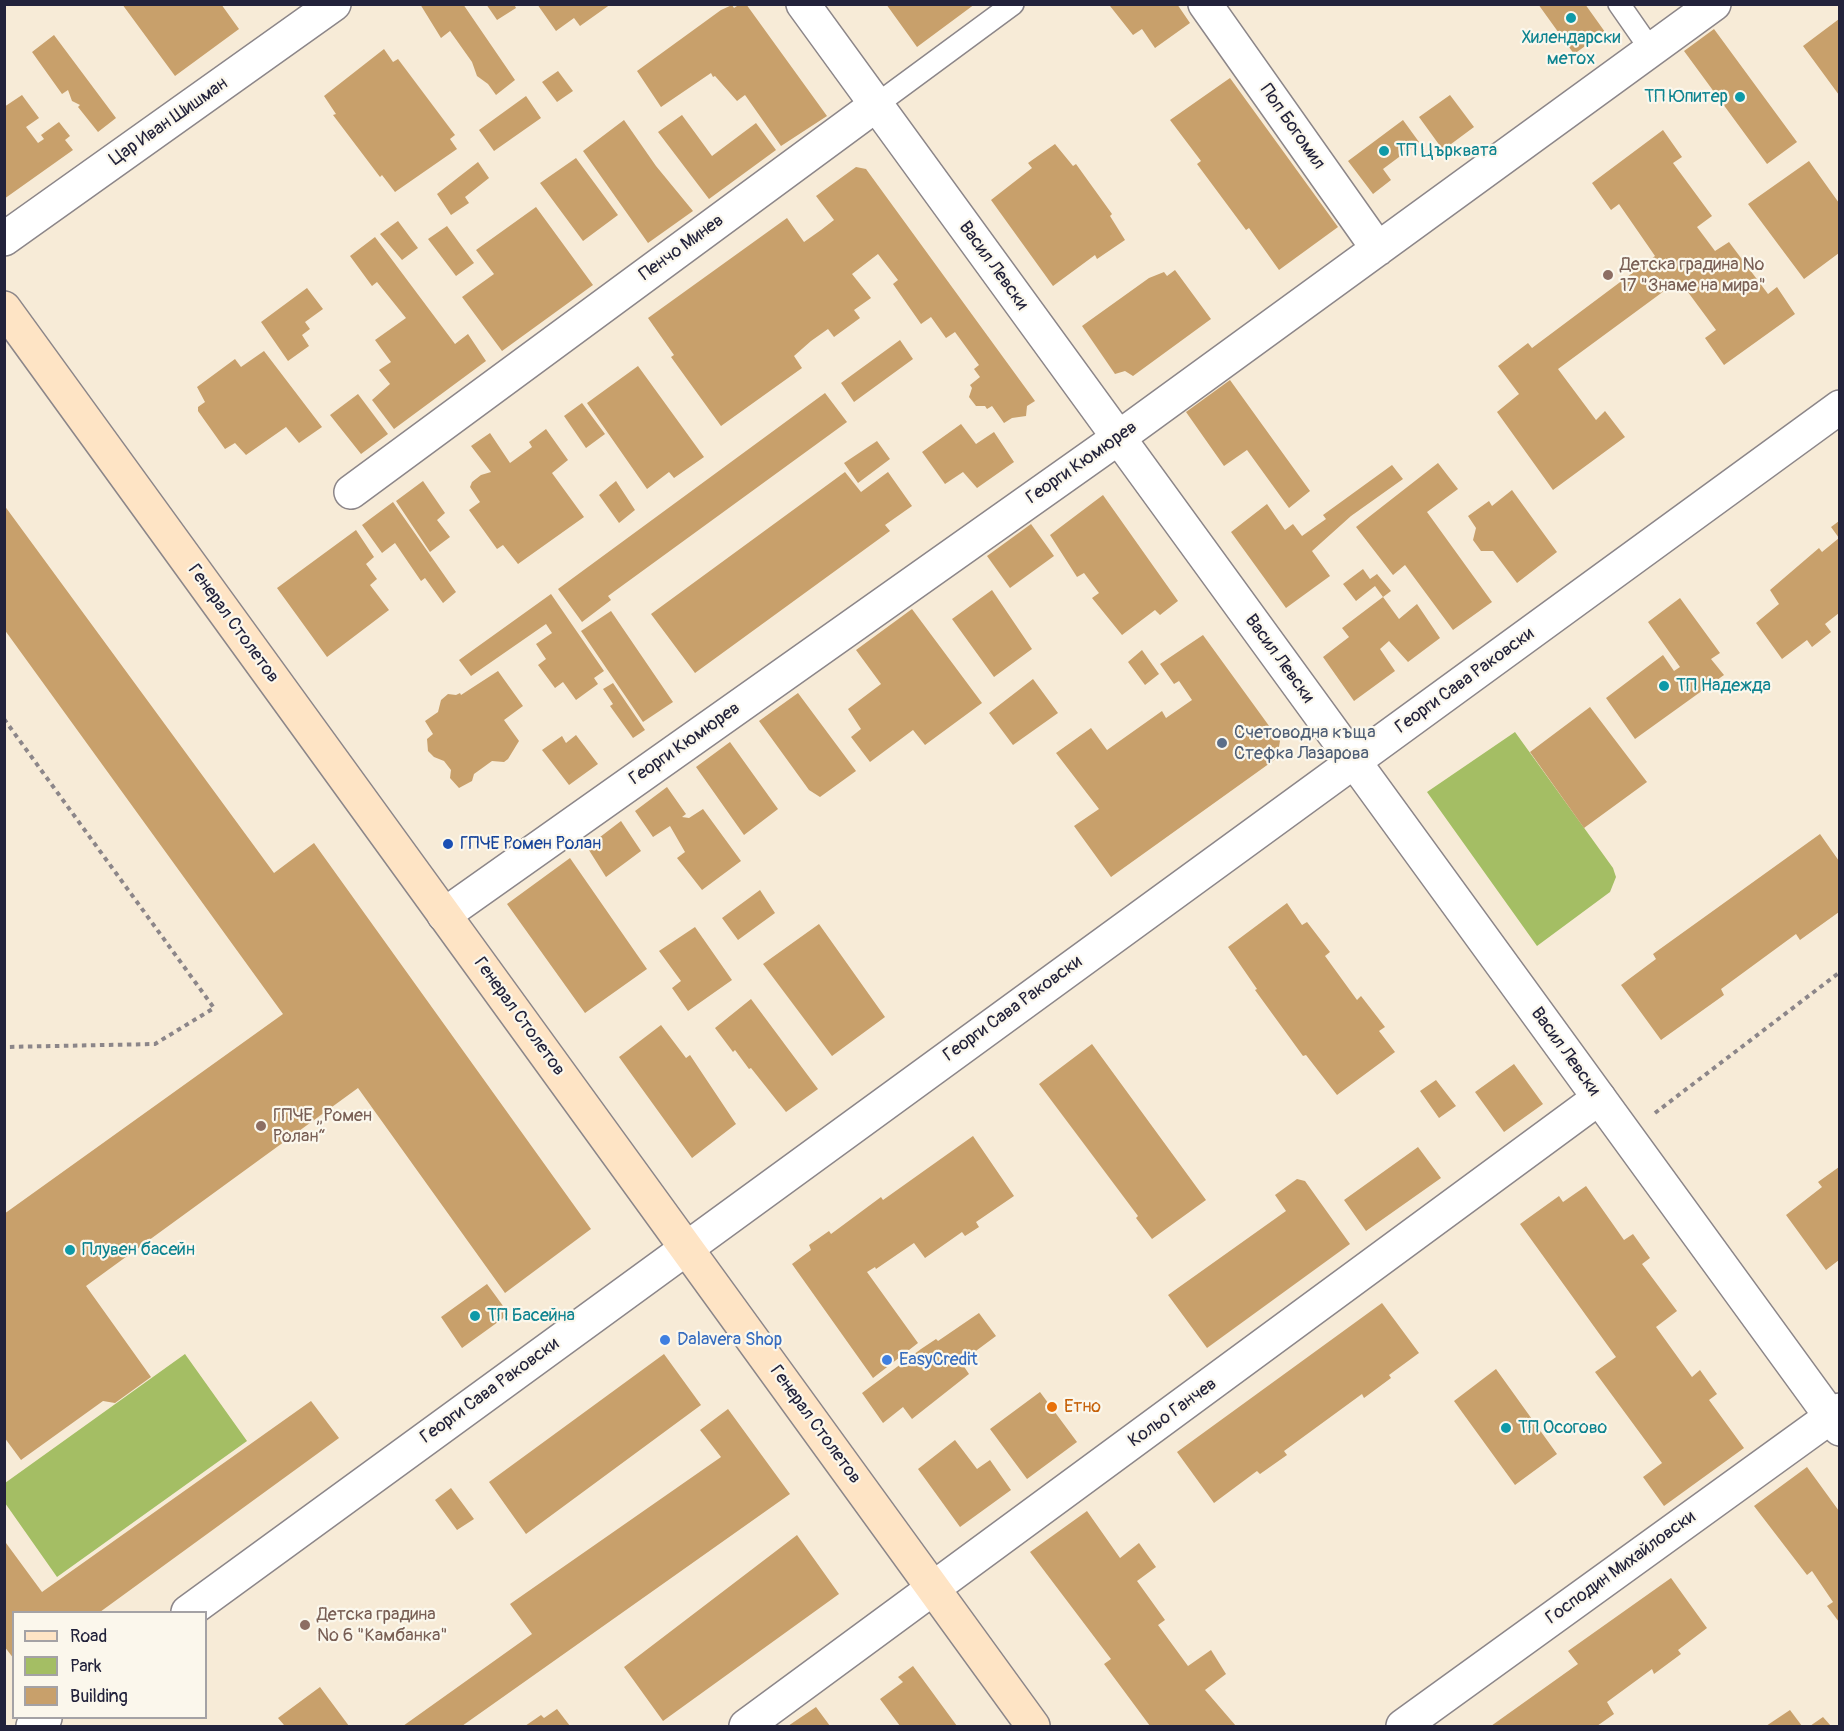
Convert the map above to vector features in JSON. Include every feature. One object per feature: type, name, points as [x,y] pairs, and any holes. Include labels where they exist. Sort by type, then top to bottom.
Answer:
[{"type":"main road","name":"Генерал Столетов","points":[[4,308],[1033,1726]]},
{"type":"street","name":"Цар Иван Шишман","points":[[4,239],[334,4]]},
{"type":"street","name":"Васил Левски","points":[[803,4],[1626,1136],[1836,1419]]},
{"type":"street","name":"Поп Богомил","points":[[1205,4],[1378,249]]},
{"type":"street","name":"Георги Кюмюрев","points":[[444,915],[1118,438],[1714,4]]},
{"type":"street","name":"Пенчо Минев","points":[[351,492],[876,105]]},
{"type":"street","name":"Георги Сава Раковски","points":[[189,1611],[1839,407]]},
{"type":"street","name":"Кольо Ганчев","points":[[746,1726],[934,1590],[1599,1098]]},
{"type":"street","name":"Господин Михайловски","points":[[1403,1726],[1836,1419]]},
{"type":"lane","name":"Пенчо Минев","points":[[876,105],[1013,4]]},
{"type":"lane","points":[[1619,4],[1652,50]]},
{"type":"path","points":[[4,719],[214,1008],[155,1044],[4,1047]]},
{"type":"path","points":[[1626,1136],[1839,972]]},
{"type":"green space","points":[[1515,732],[1613,868],[1616,877],[1610,892],[1537,946],[1427,792]]},
{"type":"green space","points":[[185,1354],[247,1441],[57,1577],[5,1503],[5,1483]]},
{"type":"building","points":[[122,4],[221,4],[239,29],[175,76]]},
{"type":"building","points":[[420,4],[463,4],[515,80],[496,95],[488,84],[477,76],[472,62],[450,31],[441,38]]},
{"type":"building","points":[[486,4],[514,4],[516,8],[497,20]]},
{"type":"building","points":[[537,4],[611,4],[580,26],[574,18],[556,31]]},
{"type":"building","points":[[740,4],[746,4],[827,116],[781,146],[745,95],[737,101],[711,73],[661,107],[637,71],[721,10],[732,5],[734,8]]},
{"type":"building","points":[[886,4],[975,4],[917,47]]},
{"type":"building","points":[[1113,4],[1177,4],[1190,23],[1155,48],[1142,29],[1133,35],[1110,6]]},
{"type":"building","name":"Хилендарски метох","points":[[1538,4],[1585,4],[1605,32],[1574,54]]},
{"type":"building","points":[[1839,19],[1839,95],[1803,46]]},
{"type":"building","name":"ТП Юпитер","points":[[1714,29],[1797,142],[1767,164],[1684,51]]},
{"type":"building","points":[[54,35],[116,118],[98,132],[78,107],[80,105],[72,101],[68,90],[62,94],[32,52]]},
{"type":"building","points":[[384,49],[393,62],[398,59],[455,135],[450,139],[457,149],[395,192],[382,175],[380,177],[333,115],[336,114],[324,96]]},
{"type":"building","points":[[558,71],[573,91],[557,102],[542,82]]},
{"type":"building","points":[[1230,78],[1338,227],[1279,270],[1249,228],[1246,230],[1197,164],[1201,161],[1170,120]]},
{"type":"building","points":[[22,95],[39,118],[26,127],[38,143],[44,139],[41,135],[59,122],[70,136],[65,140],[73,150],[4,199],[4,107]]},
{"type":"building","points":[[1450,95],[1474,127],[1443,150],[1419,117]]},
{"type":"building","points":[[526,96],[541,118],[494,151],[479,130]]},
{"type":"building","points":[[682,115],[712,156],[756,123],[776,150],[709,199],[658,132]]},
{"type":"building","points":[[624,120],[656,166],[693,211],[648,243],[583,151]]},
{"type":"building","name":"ТП Църквата","points":[[1403,120],[1419,142],[1383,169],[1391,180],[1373,194],[1348,161]]},
{"type":"building","points":[[1663,130],[1682,157],[1673,163],[1712,216],[1697,227],[1715,251],[1729,242],[1768,294],[1777,287],[1795,314],[1724,365],[1705,338],[1716,330],[1679,280],[1558,369],[1596,420],[1605,411],[1625,437],[1553,490],[1497,412],[1519,394],[1498,366],[1528,343],[1532,348],[1655,256],[1619,204],[1611,210],[1592,183]]},
{"type":"building","points":[[1055,144],[1073,166],[1076,164],[1112,214],[1110,216],[1125,240],[1097,259],[1095,255],[1053,286],[991,200],[1032,168],[1028,163]]},
{"type":"building","points":[[576,158],[618,215],[583,241],[540,183]]},
{"type":"building","points":[[1809,161],[1839,203],[1839,253],[1804,279],[1748,204]]},
{"type":"building","points":[[478,162],[489,178],[465,197],[469,203],[451,215],[437,194]]},
{"type":"building","points":[[856,167],[866,169],[1035,401],[1027,406],[1026,416],[1012,418],[1004,423],[992,406],[987,409],[985,406],[976,406],[969,397],[972,388],[970,385],[980,377],[974,369],[979,365],[955,332],[946,338],[931,317],[921,324],[893,284],[898,280],[878,254],[852,274],[871,298],[854,310],[860,318],[834,337],[828,329],[811,341],[794,356],[802,368],[721,426],[671,357],[674,355],[648,318],[787,218],[804,242],[821,230],[834,220],[816,196]]},
{"type":"building","points":[[536,207],[593,285],[502,351],[462,297],[494,274],[476,250]]},
{"type":"building","points":[[398,221],[418,248],[402,260],[380,234]]},
{"type":"building","points":[[447,226],[474,263],[456,276],[428,239]]},
{"type":"building","points":[[375,237],[455,344],[468,334],[486,361],[394,429],[372,400],[390,384],[379,370],[391,362],[375,340],[406,318],[377,282],[372,286],[350,256]]},
{"type":"building","points":[[1175,270],[1211,319],[1133,376],[1125,371],[1115,374],[1082,326],[1149,278],[1164,272],[1167,276]]},
{"type":"building","points":[[307,288],[323,309],[305,322],[310,329],[302,335],[309,346],[288,361],[261,322]]},
{"type":"building","points":[[900,340],[913,359],[854,402],[841,383]]},
{"type":"building","points":[[264,351],[322,427],[299,443],[286,427],[246,455],[235,443],[225,449],[198,411],[198,407],[205,402],[197,387],[235,359],[241,367]]},
{"type":"building","points":[[638,366],[704,457],[674,478],[669,472],[647,489],[587,403]]},
{"type":"building","points":[[1230,380],[1310,491],[1289,508],[1247,450],[1224,466],[1186,412]]},
{"type":"building","points":[[825,393],[847,422],[608,596],[611,600],[582,622],[558,589]]},
{"type":"building","points":[[358,394],[388,434],[361,454],[330,415]]},
{"type":"building","points":[[582,403],[605,434],[586,448],[564,416]]},
{"type":"building","points":[[961,424],[976,444],[994,432],[1014,462],[977,488],[963,472],[945,484],[922,452]]},
{"type":"building","points":[[546,429],[568,460],[552,473],[584,517],[518,564],[503,545],[497,549],[469,510],[480,502],[470,487],[472,482],[481,475],[491,472],[471,446],[490,433],[510,463],[532,447],[529,442]]},
{"type":"building","points":[[877,441],[890,459],[858,483],[844,463]]},
{"type":"building","points":[[1438,463],[1458,489],[1427,512],[1492,602],[1453,630],[1405,565],[1393,575],[1356,527]]},
{"type":"building","points":[[1392,465],[1403,479],[1351,516],[1312,551],[1330,576],[1286,608],[1231,532],[1267,504],[1285,530],[1293,524],[1302,536],[1326,519],[1323,515]]},
{"type":"building","points":[[845,472],[861,492],[888,472],[912,506],[885,525],[890,531],[695,673],[651,614]]},
{"type":"building","points":[[423,481],[445,513],[437,520],[450,537],[430,552],[396,501]]},
{"type":"building","points":[[616,481],[635,510],[619,523],[599,495]]},
{"type":"building","points":[[1512,490],[1557,552],[1517,583],[1493,551],[1481,551],[1473,540],[1476,528],[1468,516],[1489,501],[1492,506]]},
{"type":"building","points":[[1103,495],[1178,601],[1160,615],[1155,610],[1122,635],[1092,598],[1099,593],[1084,573],[1077,577],[1050,535]]},
{"type":"building","points":[[393,502],[456,592],[443,603],[425,578],[421,581],[395,543],[382,553],[362,525]]},
{"type":"building","points":[[4,505],[274,873],[314,843],[591,1229],[505,1293],[358,1088],[86,1286],[151,1377],[115,1403],[103,1401],[21,1460],[4,1437],[4,1214],[283,1014],[4,629]]},
{"type":"building","points":[[1839,521],[1839,538],[1831,527]]},
{"type":"building","points":[[1031,524],[1054,556],[1010,588],[987,556]]},
{"type":"building","points":[[356,530],[374,557],[366,564],[377,579],[370,585],[389,610],[327,657],[277,588]]},
{"type":"building","points":[[1839,538],[1839,613],[1825,624],[1831,632],[1812,647],[1807,640],[1782,659],[1756,623],[1779,604],[1770,590],[1819,548],[1822,552]]},
{"type":"building","points":[[1363,569],[1370,579],[1377,574],[1391,591],[1383,597],[1375,586],[1356,601],[1343,584]]},
{"type":"building","points":[[992,590],[1032,649],[994,677],[952,619]]},
{"type":"building","points":[[551,594],[604,671],[594,678],[598,684],[576,700],[563,682],[555,688],[538,665],[546,659],[536,644],[552,633],[546,624],[471,676],[459,660]]},
{"type":"building","points":[[1383,597],[1399,619],[1417,604],[1440,638],[1408,662],[1389,641],[1380,649],[1395,671],[1354,701],[1323,657],[1349,637],[1342,628]]},
{"type":"building","name":"ТП Надежда","points":[[1680,598],[1720,653],[1711,659],[1724,675],[1635,739],[1606,698],[1663,655],[1674,671],[1680,667],[1648,622]]},
{"type":"building","points":[[912,609],[982,703],[925,745],[913,730],[870,762],[851,737],[861,729],[848,709],[881,684],[856,650]]},
{"type":"building","points":[[611,611],[673,702],[643,722],[581,631]]},
{"type":"building","points":[[1203,635],[1280,741],[1277,758],[1111,877],[1074,826],[1099,809],[1056,753],[1091,728],[1107,750],[1162,711],[1166,718],[1192,700],[1179,681],[1174,684],[1160,664]]},
{"type":"building","points":[[1142,650],[1159,674],[1145,685],[1128,662]]},
{"type":"building","points":[[498,671],[523,706],[504,720],[519,741],[508,759],[504,762],[492,761],[474,774],[472,781],[459,788],[450,778],[451,770],[444,761],[434,757],[428,751],[427,739],[433,734],[425,721],[438,712],[441,700],[448,694],[460,693],[461,695]]},
{"type":"building","points":[[1033,679],[1058,713],[1013,745],[989,713]]},
{"type":"building","points":[[613,683],[645,730],[633,738],[610,706],[613,704],[603,689]]},
{"type":"building","points":[[798,693],[856,771],[820,797],[809,790],[759,721]]},
{"type":"building","points":[[1590,707],[1647,782],[1584,828],[1530,752]]},
{"type":"building","points":[[576,735],[598,764],[569,785],[542,750],[562,736],[566,743]]},
{"type":"building","points":[[730,742],[778,809],[744,835],[696,767]]},
{"type":"building","points":[[667,787],[686,814],[682,817],[689,818],[703,809],[741,861],[702,890],[677,858],[685,852],[670,826],[653,837],[635,811]]},
{"type":"building","points":[[621,821],[641,851],[606,877],[587,847]]},
{"type":"building","points":[[1820,834],[1839,861],[1839,912],[1800,940],[1796,934],[1721,989],[1724,995],[1661,1040],[1621,985],[1656,959],[1653,954]]},
{"type":"building","points":[[570,858],[647,969],[585,1013],[507,904]]},
{"type":"building","points":[[760,890],[775,913],[738,940],[722,918]]},
{"type":"building","points":[[1287,903],[1302,925],[1307,922],[1330,952],[1325,956],[1357,1000],[1361,996],[1385,1027],[1379,1031],[1395,1052],[1337,1095],[1306,1055],[1303,1056],[1255,990],[1257,989],[1228,947]]},
{"type":"building","points":[[819,924],[885,1017],[832,1056],[763,964]]},
{"type":"building","points":[[695,927],[732,980],[688,1011],[672,988],[681,981],[659,951]]},
{"type":"building","points":[[751,999],[818,1089],[786,1112],[715,1028]]},
{"type":"building","points":[[661,1025],[686,1058],[690,1055],[736,1124],[692,1158],[619,1057]]},
{"type":"building","points":[[1092,1044],[1206,1200],[1152,1239],[1136,1218],[1138,1216],[1039,1084]]},
{"type":"building","points":[[1514,1064],[1543,1104],[1504,1132],[1475,1092]]},
{"type":"building","points":[[1436,1080],[1456,1106],[1439,1118],[1420,1091]]},
{"type":"building","points":[[973,1136],[1014,1196],[976,1222],[979,1227],[965,1236],[962,1232],[925,1258],[914,1243],[876,1269],[875,1267],[867,1272],[918,1343],[873,1378],[792,1264],[811,1250],[809,1245],[829,1231],[831,1234],[881,1197],[883,1200]]},
{"type":"building","points":[[1418,1147],[1441,1178],[1366,1231],[1344,1200]]},
{"type":"building","points":[[1839,1167],[1839,1260],[1826,1270],[1786,1215],[1822,1187],[1818,1182]]},
{"type":"building","points":[[1297,1179],[1305,1181],[1350,1244],[1207,1348],[1168,1295],[1286,1211],[1275,1195]]},
{"type":"building","points":[[1586,1186],[1624,1240],[1633,1234],[1650,1258],[1642,1264],[1677,1311],[1656,1327],[1692,1377],[1700,1370],[1717,1394],[1709,1400],[1744,1448],[1664,1506],[1643,1477],[1662,1463],[1595,1372],[1616,1357],[1520,1224],[1559,1196],[1563,1202]]},
{"type":"building","name":"ТП Басейна","points":[[487,1284],[509,1314],[462,1348],[441,1317]]},
{"type":"building","points":[[1382,1303],[1419,1353],[1389,1375],[1391,1378],[1364,1398],[1362,1394],[1284,1451],[1287,1455],[1260,1474],[1257,1471],[1214,1503],[1177,1452]]},
{"type":"building","points":[[979,1313],[996,1336],[961,1362],[969,1374],[912,1419],[903,1407],[883,1423],[862,1393],[921,1349],[936,1339],[938,1341]]},
{"type":"building","points":[[664,1354],[701,1405],[526,1534],[489,1482]]},
{"type":"building","name":"ТП Осогово","points":[[1496,1369],[1557,1454],[1515,1485],[1454,1401]]},
{"type":"building","points":[[1040,1392],[1077,1442],[1027,1479],[990,1429]]},
{"type":"building","points":[[311,1401],[339,1438],[101,1611],[12,1611],[12,1656],[4,1646],[4,1545],[6,1543],[42,1592]]},
{"type":"building","points":[[728,1409],[790,1494],[462,1726],[403,1726],[532,1634],[510,1604],[721,1457],[700,1430]]},
{"type":"building","points":[[955,1440],[977,1469],[990,1460],[1011,1490],[960,1527],[918,1469]]},
{"type":"building","points":[[1807,1467],[1839,1511],[1839,1622],[1827,1606],[1833,1602],[1812,1571],[1807,1575],[1754,1506]]},
{"type":"building","points":[[451,1488],[474,1519],[457,1530],[435,1500]]},
{"type":"building","points":[[1087,1511],[1120,1558],[1139,1543],[1156,1567],[1137,1581],[1165,1620],[1158,1625],[1188,1666],[1211,1650],[1226,1674],[1205,1690],[1236,1726],[1150,1726],[1104,1664],[1111,1659],[1030,1552]]},
{"type":"building","points":[[797,1535],[839,1594],[663,1721],[624,1667]]},
{"type":"building","points":[[1671,1578],[1707,1628],[1678,1650],[1681,1654],[1654,1674],[1652,1669],[1607,1702],[1614,1714],[1597,1726],[1491,1726],[1578,1664],[1568,1651]]},
{"type":"building","points":[[913,1666],[957,1726],[900,1726],[880,1699],[903,1682],[898,1677]]},
{"type":"building","points":[[320,1687],[349,1726],[282,1726],[284,1725],[278,1718]]},
{"type":"building","points":[[816,1707],[830,1726],[788,1726]]},
{"type":"building","points":[[557,1709],[570,1726],[525,1726],[541,1715],[544,1718]]},
{"type":"building","points":[[1790,1710],[1802,1726],[1766,1726]]},
{"type":"building","points":[[1823,1717],[1831,1726],[1810,1726]]},
{"type":"place","name":"Хилендарски метох","points":[[1571,18]]},
{"type":"place","name":"ТП Юпитер","points":[[1740,97]]},
{"type":"place","name":"ТП Църквата","points":[[1384,151]]},
{"type":"place","name":"Детска градина № 17 \"Знаме на мира\"","points":[[1608,275]]},
{"type":"place","name":"ТП Надежда","points":[[1664,686]]},
{"type":"place","name":"Счетоводна къща Стефка Лазарова","points":[[1222,743]]},
{"type":"place","name":"ГПЧЕ Ромен Ролан","points":[[448,844]]},
{"type":"place","name":"ГПЧЕ „Ромен Ролан“","points":[[261,1126]]},
{"type":"place","name":"Плувен басейн","points":[[70,1250]]},
{"type":"place","name":"ТП Басейна","points":[[475,1316]]},
{"type":"place","name":"Dalavera Shop","points":[[665,1340]]},
{"type":"place","name":"EasyCredit","points":[[887,1360]]},
{"type":"place","name":"Етно","points":[[1052,1407]]},
{"type":"place","name":"ТП Осогово","points":[[1506,1428]]},
{"type":"place","name":"Детска градина № 6 \"Камбанка\"","points":[[305,1625]]}]
